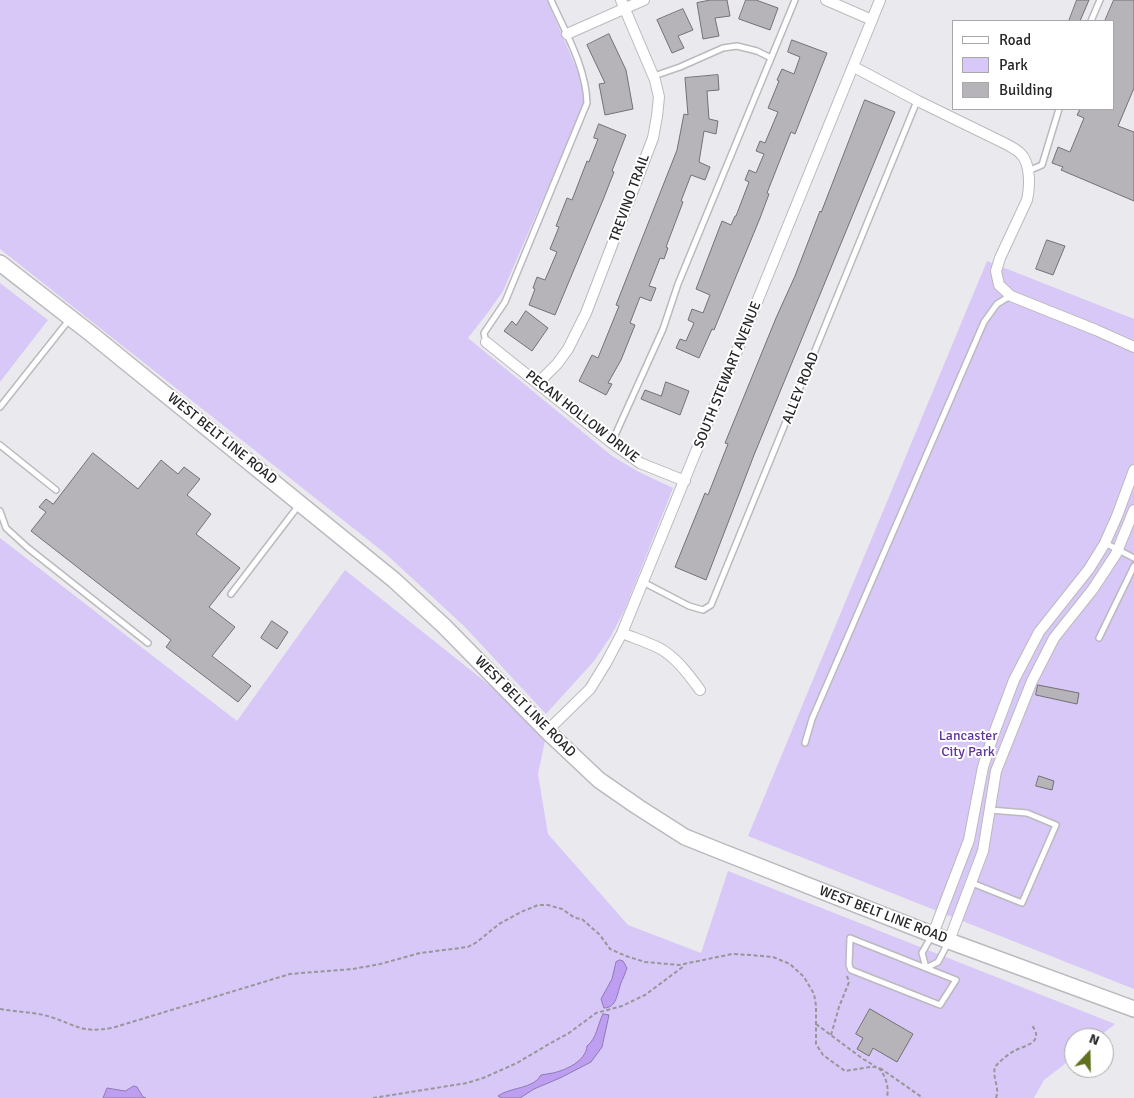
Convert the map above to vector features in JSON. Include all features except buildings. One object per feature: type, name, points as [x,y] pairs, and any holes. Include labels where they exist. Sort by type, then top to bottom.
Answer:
[{"type":"main road","name":"WEST BELT LINE ROAD","points":[[0,263],[301,503],[394,580],[437,619],[546,730],[599,780],[638,807],[685,837],[950,941],[1134,1009]]},
{"type":"street","points":[[567,34],[623,4],[644,0]]},
{"type":"street","points":[[826,0],[872,20]]},
{"type":"street","name":"SOUTH STEWART AVENUE","points":[[546,730],[590,689],[622,633],[880,0]]},
{"type":"street","name":"TREVINO TRAIL","points":[[538,383],[557,364],[568,349],[586,312],[653,138],[659,97],[653,76],[623,4]]},
{"type":"street","points":[[854,67],[1006,144],[1022,155],[1028,171],[1030,190],[1028,200],[1000,258],[996,271],[999,286],[1011,296],[1133,347]]},
{"type":"street","name":"PECAN HOLLOW DRIVE","points":[[486,342],[612,443],[640,463],[685,481]]},
{"type":"street","points":[[933,934],[969,840],[974,809],[993,736],[1014,680],[1039,632],[1088,569],[1105,543],[1114,525],[1134,470]]},
{"type":"street","points":[[950,941],[983,851],[994,781],[1015,720],[1038,667],[1054,638],[1102,577],[1118,550],[1134,510]]},
{"type":"street","points":[[622,633],[661,649],[687,673],[700,690]]},
{"type":"street","points":[[1024,661],[1038,667]]},
{"type":"street","points":[[981,779],[994,781]]},
{"type":"street","points":[[974,809],[990,810]]},
{"type":"street","points":[[955,876],[972,883]]},
{"type":"lane","points":[[486,342],[484,333],[505,302],[519,271],[587,103],[586,87],[567,34],[551,0]]},
{"type":"lane","points":[[612,443],[663,329],[678,284],[795,0]]},
{"type":"lane","points":[[1092,20],[1100,0]]},
{"type":"lane","points":[[653,76],[680,67],[723,48],[737,46],[757,51],[771,58]]},
{"type":"lane","name":"ALLEY ROAD","points":[[643,582],[689,606],[703,610],[710,605],[918,100]]},
{"type":"lane","points":[[1028,171],[1042,165],[1059,110]]},
{"type":"lane","points":[[806,743],[812,719],[984,322],[997,304],[1011,296]]},
{"type":"lane","points":[[0,407],[71,318]]},
{"type":"lane","points":[[0,445],[56,490]]},
{"type":"lane","points":[[231,594],[301,503]]},
{"type":"lane","points":[[0,511],[6,528],[28,548],[148,643]]},
{"type":"lane","points":[[1114,525],[1126,530]]},
{"type":"lane","points":[[1105,543],[1134,558]]},
{"type":"lane","points":[[1099,638],[1134,566]]},
{"type":"lane","points":[[972,883],[1022,903],[1056,825],[1027,813],[990,810]]},
{"type":"lane","points":[[926,968],[922,953],[933,934]]},
{"type":"lane","points":[[850,938],[926,968],[956,980],[940,1005],[851,970],[849,965],[850,938]]},
{"type":"lane","points":[[926,968],[938,962],[950,941]]},
{"type":"path","points":[[0,1009],[51,1017],[74,1027],[87,1030],[112,1028],[290,974],[353,969],[420,953],[468,947],[499,924],[538,905],[555,907],[575,918],[582,919],[616,953],[653,963],[687,964],[732,954],[773,957],[782,960],[797,969],[810,985],[816,1006],[816,1044],[823,1055],[845,1071],[878,1067]]},
{"type":"path","points":[[373,1098],[467,1084],[483,1078],[517,1063],[569,1034],[596,1013],[622,1006],[645,995],[687,964]]},
{"type":"path","points":[[831,1036],[839,1007],[849,982],[847,976],[851,970]]},
{"type":"path","points":[[815,1024],[863,1059],[923,1098]]},
{"type":"path","points":[[996,1098],[998,1092],[994,1079],[995,1067],[1012,1052],[1032,1043],[1036,1039],[1035,1029],[1031,1024]]},
{"type":"path","points":[[878,1067],[884,1075],[888,1088],[887,1098]]},
{"type":"green space","points":[[0,0],[547,0],[584,86],[584,104],[503,291],[468,338],[612,456],[639,472],[673,488],[625,609],[611,636],[594,661],[546,714],[464,626],[386,554],[0,249]]},
{"type":"green space","name":"Lancaster City Park","points":[[987,261],[1134,319],[1134,989],[748,836]]},
{"type":"green space","points":[[0,283],[48,320],[0,382]]},
{"type":"green space","points":[[0,538],[237,721],[345,570],[547,731],[538,774],[548,834],[628,925],[701,953],[728,871],[1115,1024],[1110,1028],[1064,1028],[1064,1065],[1044,1080],[1034,1098],[0,1098]]},
{"type":"shaded area","points":[[623,961],[627,968],[614,1003],[612,1006],[604,1008],[601,999],[612,979],[616,962]]},
{"type":"shaded area","points":[[603,1014],[609,1015],[602,1047],[591,1062],[534,1089],[520,1098],[502,1098],[498,1096],[533,1083],[541,1075],[564,1070],[574,1064],[583,1056],[587,1046],[595,1036]]},
{"type":"shaded area","points":[[134,1086],[146,1098],[103,1098],[107,1088],[125,1091]]}]
